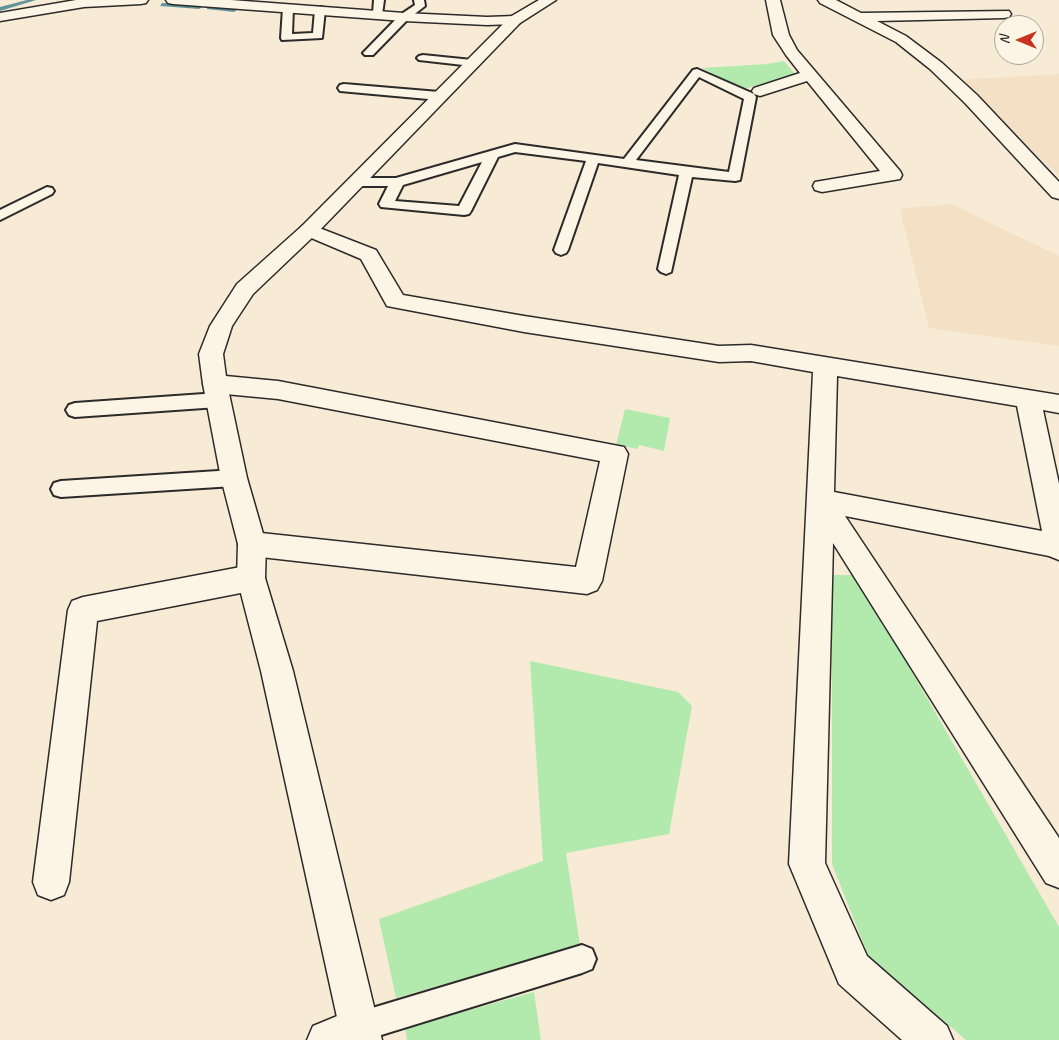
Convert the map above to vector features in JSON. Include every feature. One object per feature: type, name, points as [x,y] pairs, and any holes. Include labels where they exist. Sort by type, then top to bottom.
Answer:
[{"type":"street","points":[[0,17],[84,1],[141,0]]},
{"type":"street","points":[[173,0],[287,5],[320,10],[378,7],[404,17],[487,21],[515,20]]},
{"type":"street","points":[[350,1036],[277,671],[251,578],[252,544],[234,478],[211,354],[221,326],[245,289],[309,230],[515,20],[549,0]]},
{"type":"street","points":[[773,0],[781,35],[810,75],[893,176],[822,186]]},
{"type":"street","points":[[825,0],[901,39],[936,66],[971,99],[1059,193]]},
{"type":"street","points":[[860,17],[1004,14]]},
{"type":"street","points":[[760,91],[810,75]]},
{"type":"street","points":[[309,230],[369,255],[395,301],[524,324],[719,354],[751,353],[1059,404]]},
{"type":"street","points":[[825,365],[807,864],[853,970],[933,1040]]},
{"type":"street","points":[[217,392],[278,390],[615,454],[587,581],[252,544]]},
{"type":"street","points":[[820,500],[1058,546],[1028,399]]},
{"type":"street","points":[[820,500],[1059,870]]},
{"type":"street","points":[[51,882],[83,610],[251,578]]},
{"type":"lane","points":[[369,53],[404,17],[420,6],[419,0]]},
{"type":"lane","points":[[287,5],[286,38],[318,36],[320,10]]},
{"type":"lane","points":[[423,58],[472,63]]},
{"type":"lane","points":[[355,182],[397,182],[515,148],[627,164],[686,172],[735,177],[750,97],[697,72],[627,164]]},
{"type":"lane","points":[[344,88],[439,96]]},
{"type":"lane","points":[[397,182],[386,204],[464,211],[492,155]]},
{"type":"lane","points":[[561,250],[593,159]]},
{"type":"lane","points":[[666,269],[686,172]]},
{"type":"lane","points":[[0,216],[47,191]]},
{"type":"lane","points":[[75,410],[217,392]]},
{"type":"lane","points":[[61,489],[234,478]]},
{"type":"lane","points":[[350,1036],[582,959]]},
{"type":"shaded area","points":[[1059,74],[1059,175],[1036,155],[995,112],[958,80]]},
{"type":"shaded area","points":[[951,204],[1059,256],[1059,346],[929,328],[900,209]]},
{"type":"green space","points":[[784,61],[795,74],[744,89],[702,68],[767,64]]},
{"type":"green space","points":[[625,409],[670,418],[664,451],[639,445],[638,449],[616,445]]},
{"type":"green space","points":[[832,575],[856,575],[1059,927],[1059,1040],[966,1040],[868,955],[832,864]]},
{"type":"green space","points":[[530,661],[678,692],[692,706],[669,834],[566,853],[580,945],[396,998],[379,919],[543,861]]},
{"type":"green space","points":[[534,992],[541,1040],[407,1040],[405,1028]]},
{"type":"waterway","points":[[0,9],[33,0]]},
{"type":"waterway","points":[[162,5],[199,7]]},
{"type":"waterway","points":[[209,8],[234,10]]}]
